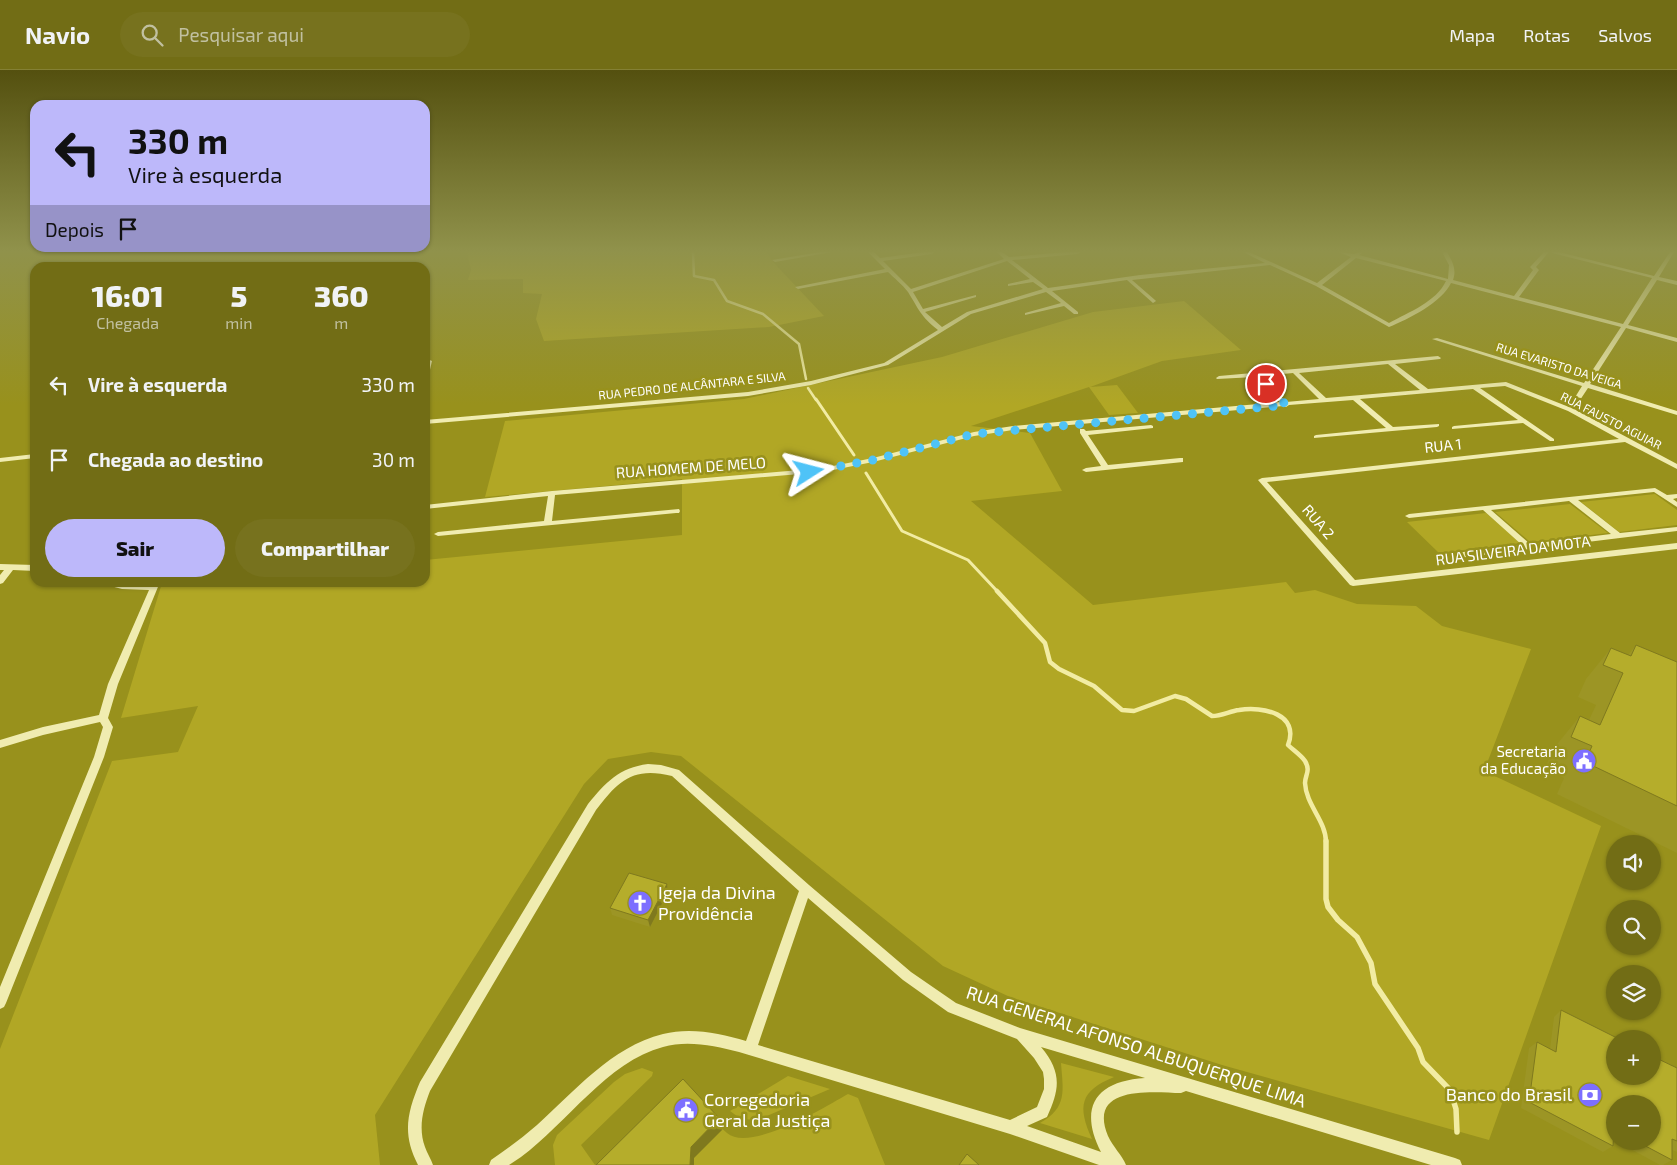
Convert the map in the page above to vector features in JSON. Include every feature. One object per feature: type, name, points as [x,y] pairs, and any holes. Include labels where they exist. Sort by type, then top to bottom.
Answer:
[{"type":"street","points":[[917,303],[942,330]]},
{"type":"street","points":[[923,311],[950,303]]},
{"type":"street","name":"RUA PEDRO DE ALCÂNTARA E SILVA","points":[[430,422],[748,394],[787,388],[886,364],[977,309],[999,303]]},
{"type":"street","points":[[1349,303],[1389,326],[1428,303]]},
{"type":"street","points":[[1539,303],[1677,340]]},
{"type":"street","points":[[1570,410],[1587,387],[1640,303]]},
{"type":"street","points":[[1027,314],[1065,304],[1076,313]]},
{"type":"street","name":"RUA EVARISTO DA VEIGA","points":[[1435,339],[1677,413]]},
{"type":"street","points":[[1219,378],[1438,358]]},
{"type":"street","points":[[1390,363],[1426,391]]},
{"type":"street","points":[[1294,371],[1326,401]]},
{"type":"street","points":[[1256,374],[1286,405]]},
{"type":"street","name":"RUA HOMEM DE MELO","points":[[1404,393],[1417,398],[1510,386]]},
{"type":"street","name":"RUA FAUSTO AGUIAR","points":[[1510,386],[1570,410],[1677,467]]},
{"type":"street","points":[[1478,389],[1552,440]]},
{"type":"street","name":"RUA HOMEM DE MELO","points":[[430,506],[552,493],[823,470],[873,460],[974,434],[1426,391],[1478,389]]},
{"type":"street","points":[[1355,398],[1391,430]]},
{"type":"street","points":[[1454,428],[1524,421]]},
{"type":"street","points":[[1077,423],[1106,468]]},
{"type":"street","points":[[1316,437],[1437,425]]},
{"type":"street","points":[[1083,433],[1151,427]]},
{"type":"street","name":"RUA 1","points":[[1262,480],[1626,440]]},
{"type":"street","points":[[0,460],[30,457]]},
{"type":"street","points":[[1086,470],[1180,460]]},
{"type":"street","name":"RUA 2","points":[[1262,480],[1353,583]]},
{"type":"street","points":[[1409,516],[1655,490],[1677,506]]},
{"type":"street","points":[[548,523],[552,493]]},
{"type":"street","points":[[1665,497],[1677,496]]},
{"type":"street","points":[[1571,499],[1618,536]]},
{"type":"street","points":[[1485,508],[1529,547]]},
{"type":"street","points":[[438,534],[676,511]]},
{"type":"street","points":[[1450,556],[1677,529]]},
{"type":"street","name":"RUA SILVEIRA DA MOTA","points":[[1353,583],[1677,546]]},
{"type":"street","points":[[0,567],[30,568]]},
{"type":"street","points":[[0,581],[10,568]]},
{"type":"street","points":[[0,1003],[99,757],[108,727],[103,718],[113,684],[154,587]]},
{"type":"street","points":[[0,744],[43,731],[103,718]]},
{"type":"street","name":"RUA GENERAL AFONSO ALBUQUERQUE LIMA","points":[[426,1165],[416,1149],[414,1133],[418,1105],[425,1087],[592,806],[607,787],[618,778],[642,768],[654,767],[675,773],[805,889],[907,976],[952,1008],[1020,1034],[1455,1165]]},
{"type":"street","points":[[750,1049],[805,889]]},
{"type":"street","points":[[1010,1127],[1042,1112],[1052,1087],[1050,1073],[1044,1058],[1020,1034]]},
{"type":"street","points":[[496,1165],[526,1144],[603,1075],[634,1051],[662,1040],[691,1037],[716,1039],[750,1049],[1010,1127],[1118,1165]]},
{"type":"street","points":[[1118,1165],[1102,1143],[1096,1123],[1098,1109],[1103,1098],[1111,1092],[1135,1086],[1194,1086]]},
{"type":"shaded area","points":[[540,303],[812,303],[824,316],[769,327],[544,341],[536,319]]},
{"type":"shaded area","points":[[1167,303],[1186,303],[1241,350],[1162,361],[1090,387],[1117,385],[1138,413],[1109,415],[1089,387],[971,426],[1030,433],[1062,491],[971,501],[1093,605],[1286,582],[1295,593],[1315,590],[1357,604],[1416,606],[1442,626],[1531,649],[1484,771],[1601,826],[1489,1140],[1222,1065],[1010,997],[943,966],[681,756],[651,752],[608,759],[584,784],[375,1115],[380,1165],[0,1165],[0,1049],[112,761],[178,752],[198,706],[121,718],[161,587],[430,587],[430,560],[682,535],[682,479],[485,497],[505,421],[744,399],[942,357],[1093,312]]},
{"type":"shaded area","points":[[1655,494],[1677,510],[1677,525],[1619,532],[1581,502]]},
{"type":"shaded area","points":[[1570,504],[1608,533],[1530,542],[1495,512]]},
{"type":"shaded area","points":[[1486,513],[1521,543],[1439,553],[1407,522]]},
{"type":"shaded area","points":[[1061,1063],[1114,1077],[1094,1088],[1088,1094],[1085,1101],[1084,1117],[1092,1139],[1040,1123],[1055,1111],[1062,1098]]},
{"type":"shaded area","points":[[642,1068],[653,1072],[652,1076],[581,1145],[595,1165],[555,1165],[553,1145],[557,1135],[614,1082],[625,1074]]},
{"type":"shaded area","points":[[788,1076],[830,1089],[757,1120],[741,1119],[730,1111]]},
{"type":"shaded area","points":[[684,1084],[721,1128],[738,1138],[769,1133],[788,1126],[848,1094],[858,1098],[885,1165],[603,1165]]},
{"type":"building","points":[[1636,645],[1677,662],[1677,806],[1585,762],[1592,746],[1571,737],[1580,716],[1600,725],[1623,673],[1603,665],[1611,648],[1631,656]]},
{"type":"building","name":"Igeja da Divina Providência","points":[[629,873],[667,884],[648,920],[610,908]]},
{"type":"building","points":[[1561,1010],[1606,1032],[1606,1085],[1661,1085],[1661,1060],[1677,1068],[1677,1141],[1672,1139],[1672,1160],[1653,1150],[1661,1150],[1661,1095],[1606,1095],[1606,1142],[1529,1102],[1537,1042],[1556,1052]]},
{"type":"building","name":"Corregedoria Geral da Justiça","points":[[683,1079],[719,1118],[691,1147],[690,1165],[596,1165]]},
{"type":"building","points":[[967,1154],[979,1165],[959,1165]]},
{"type":"waterway","points":[[733,303],[763,314],[799,344],[806,379]]},
{"type":"waterway","points":[[808,388],[816,400]]},
{"type":"waterway","points":[[816,399],[854,455]]},
{"type":"waterway","points":[[866,473],[902,531],[968,560],[998,592]]},
{"type":"waterway","points":[[997,591],[1045,643],[1050,662],[1059,669],[1094,686],[1122,710],[1134,711],[1175,696],[1186,699],[1212,716],[1239,710],[1258,709],[1277,714],[1284,719],[1289,726],[1288,745],[1307,764],[1306,791],[1323,827],[1326,842]]},
{"type":"waterway","points":[[1326,842],[1326,899],[1328,907],[1338,920],[1357,937],[1371,963],[1375,984],[1418,1048],[1423,1062],[1450,1090],[1456,1109],[1457,1132]]},
{"type":"place","name":"Secretaria da Educação","points":[[1584,761]]},
{"type":"place","name":"Igeja da Divina Providência","points":[[640,903]]},
{"type":"place","name":"Banco do Brasil","points":[[1590,1095]]},
{"type":"place","name":"Corregedoria Geral da Justiça","points":[[686,1110]]},
{"type":"route","points":[[809,472],[873,460],[974,434],[1013,428],[1286,405],[1266,384]]}]
